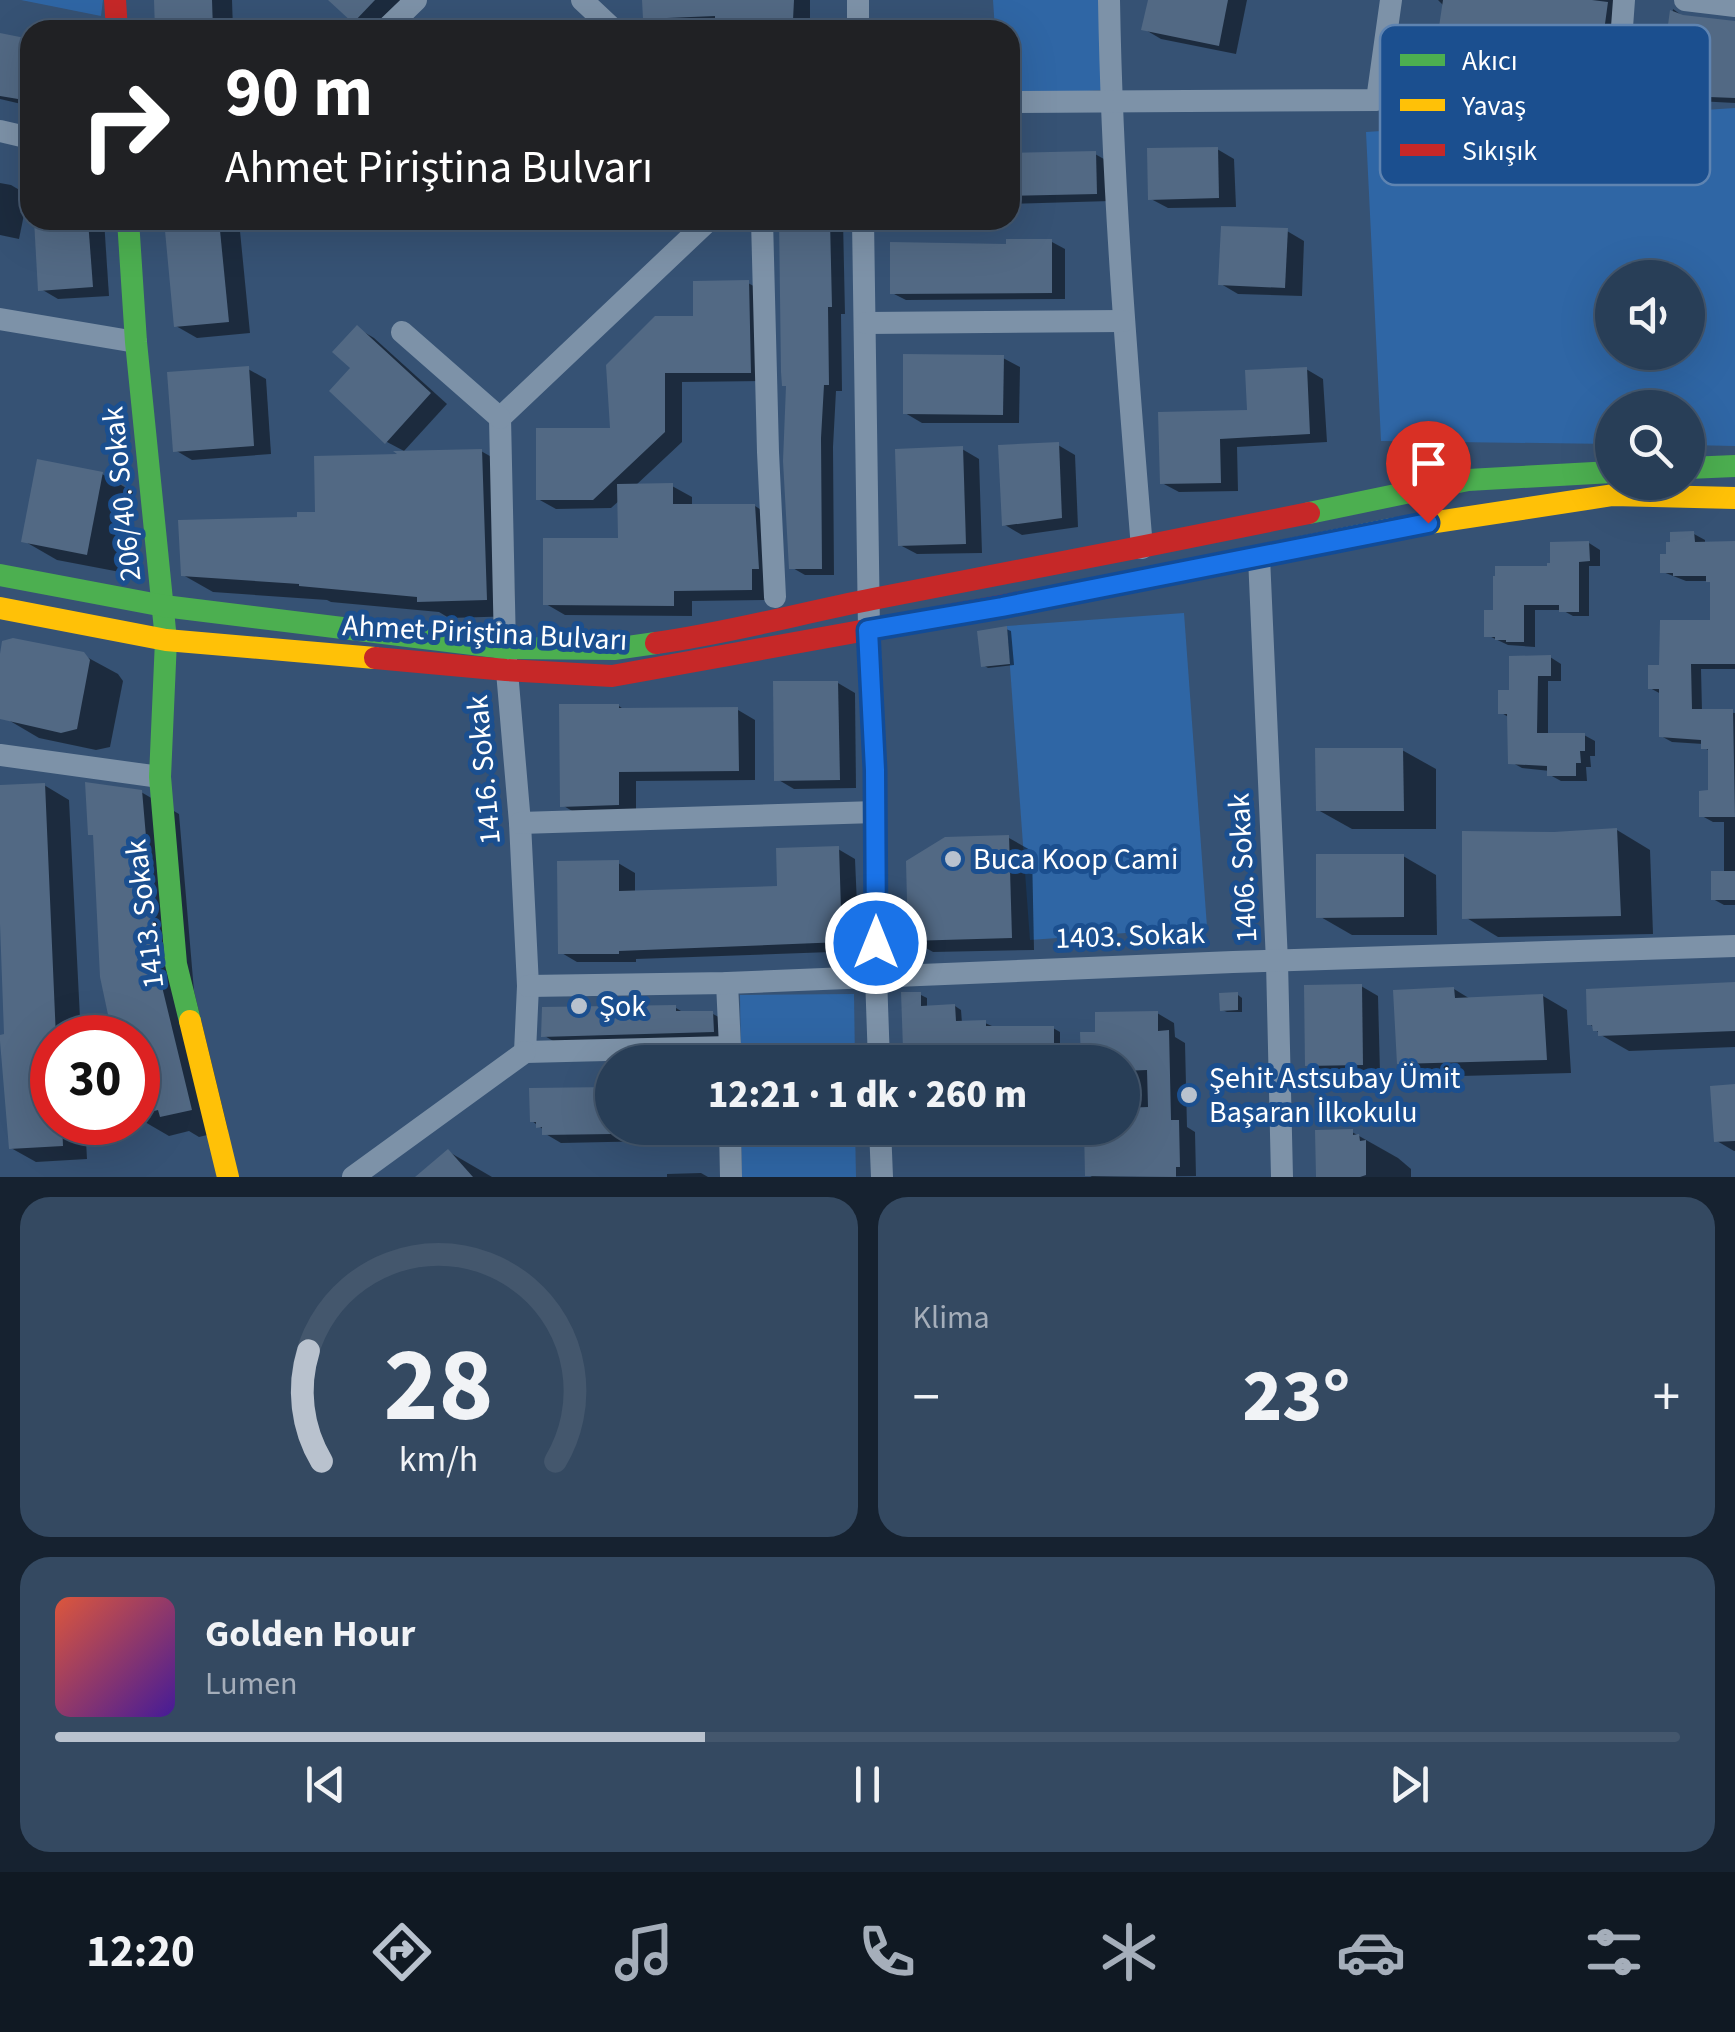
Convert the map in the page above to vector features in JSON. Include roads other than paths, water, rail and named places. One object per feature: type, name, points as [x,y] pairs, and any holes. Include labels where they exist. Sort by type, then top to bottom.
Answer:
[{"type":"main road","name":"206/40. Sokak","points":[[129,230],[166,640]]},
{"type":"main road","points":[[1705,467],[1735,466]]},
{"type":"main road","name":"Ahmet Piriştina Bulvarı","points":[[0,608],[166,640],[505,659],[691,638],[1468,480],[1595,473]]},
{"type":"main road","name":"Ahmet Piriştina Bulvarı","points":[[0,575],[164,606],[612,676],[1002,607],[1391,528],[1613,494],[1735,498]]},
{"type":"main road","name":"1413. Sokak","points":[[166,640],[160,778],[176,964],[228,1177]]},
{"type":"street","points":[[395,20],[416,0]]},
{"type":"street","points":[[582,0],[603,20]]},
{"type":"street","points":[[1110,0],[1111,100],[1123,321],[1142,548]]},
{"type":"street","points":[[1388,25],[1392,0]]},
{"type":"street","points":[[1622,25],[1624,0]]},
{"type":"street","points":[[1685,0],[1735,6]]},
{"type":"street","points":[[1020,102],[1377,100],[1380,80]]},
{"type":"street","points":[[402,332],[500,418],[698,230]]},
{"type":"street","points":[[762,230],[775,597]]},
{"type":"street","points":[[863,230],[878,1045]]},
{"type":"street","points":[[0,319],[136,342]]},
{"type":"street","points":[[866,323],[1123,321]]},
{"type":"street","name":"1416. Sokak","points":[[500,418],[505,659],[520,824],[528,986],[525,1052]]},
{"type":"street","name":"1406. Sokak","points":[[1259,557],[1282,1177]]},
{"type":"street","points":[[0,755],[160,778]]},
{"type":"street","points":[[520,824],[876,812]]},
{"type":"street","name":"1403. Sokak","points":[[528,986],[727,983],[1735,946]]},
{"type":"street","points":[[727,983],[730,1045]]},
{"type":"street","points":[[353,1177],[525,1052],[595,1053]]},
{"type":"street","points":[[730,1145],[730,1177]]},
{"type":"street","points":[[881,1145],[882,1177]]},
{"type":"place","name":"Buca Koop Cami","points":[[953,859]]},
{"type":"place","name":"Şok","points":[[579,1006]]},
{"type":"place","name":"Şehit Astsubay Ümit Başaran İlkokulu","points":[[1189,1095]]}]
